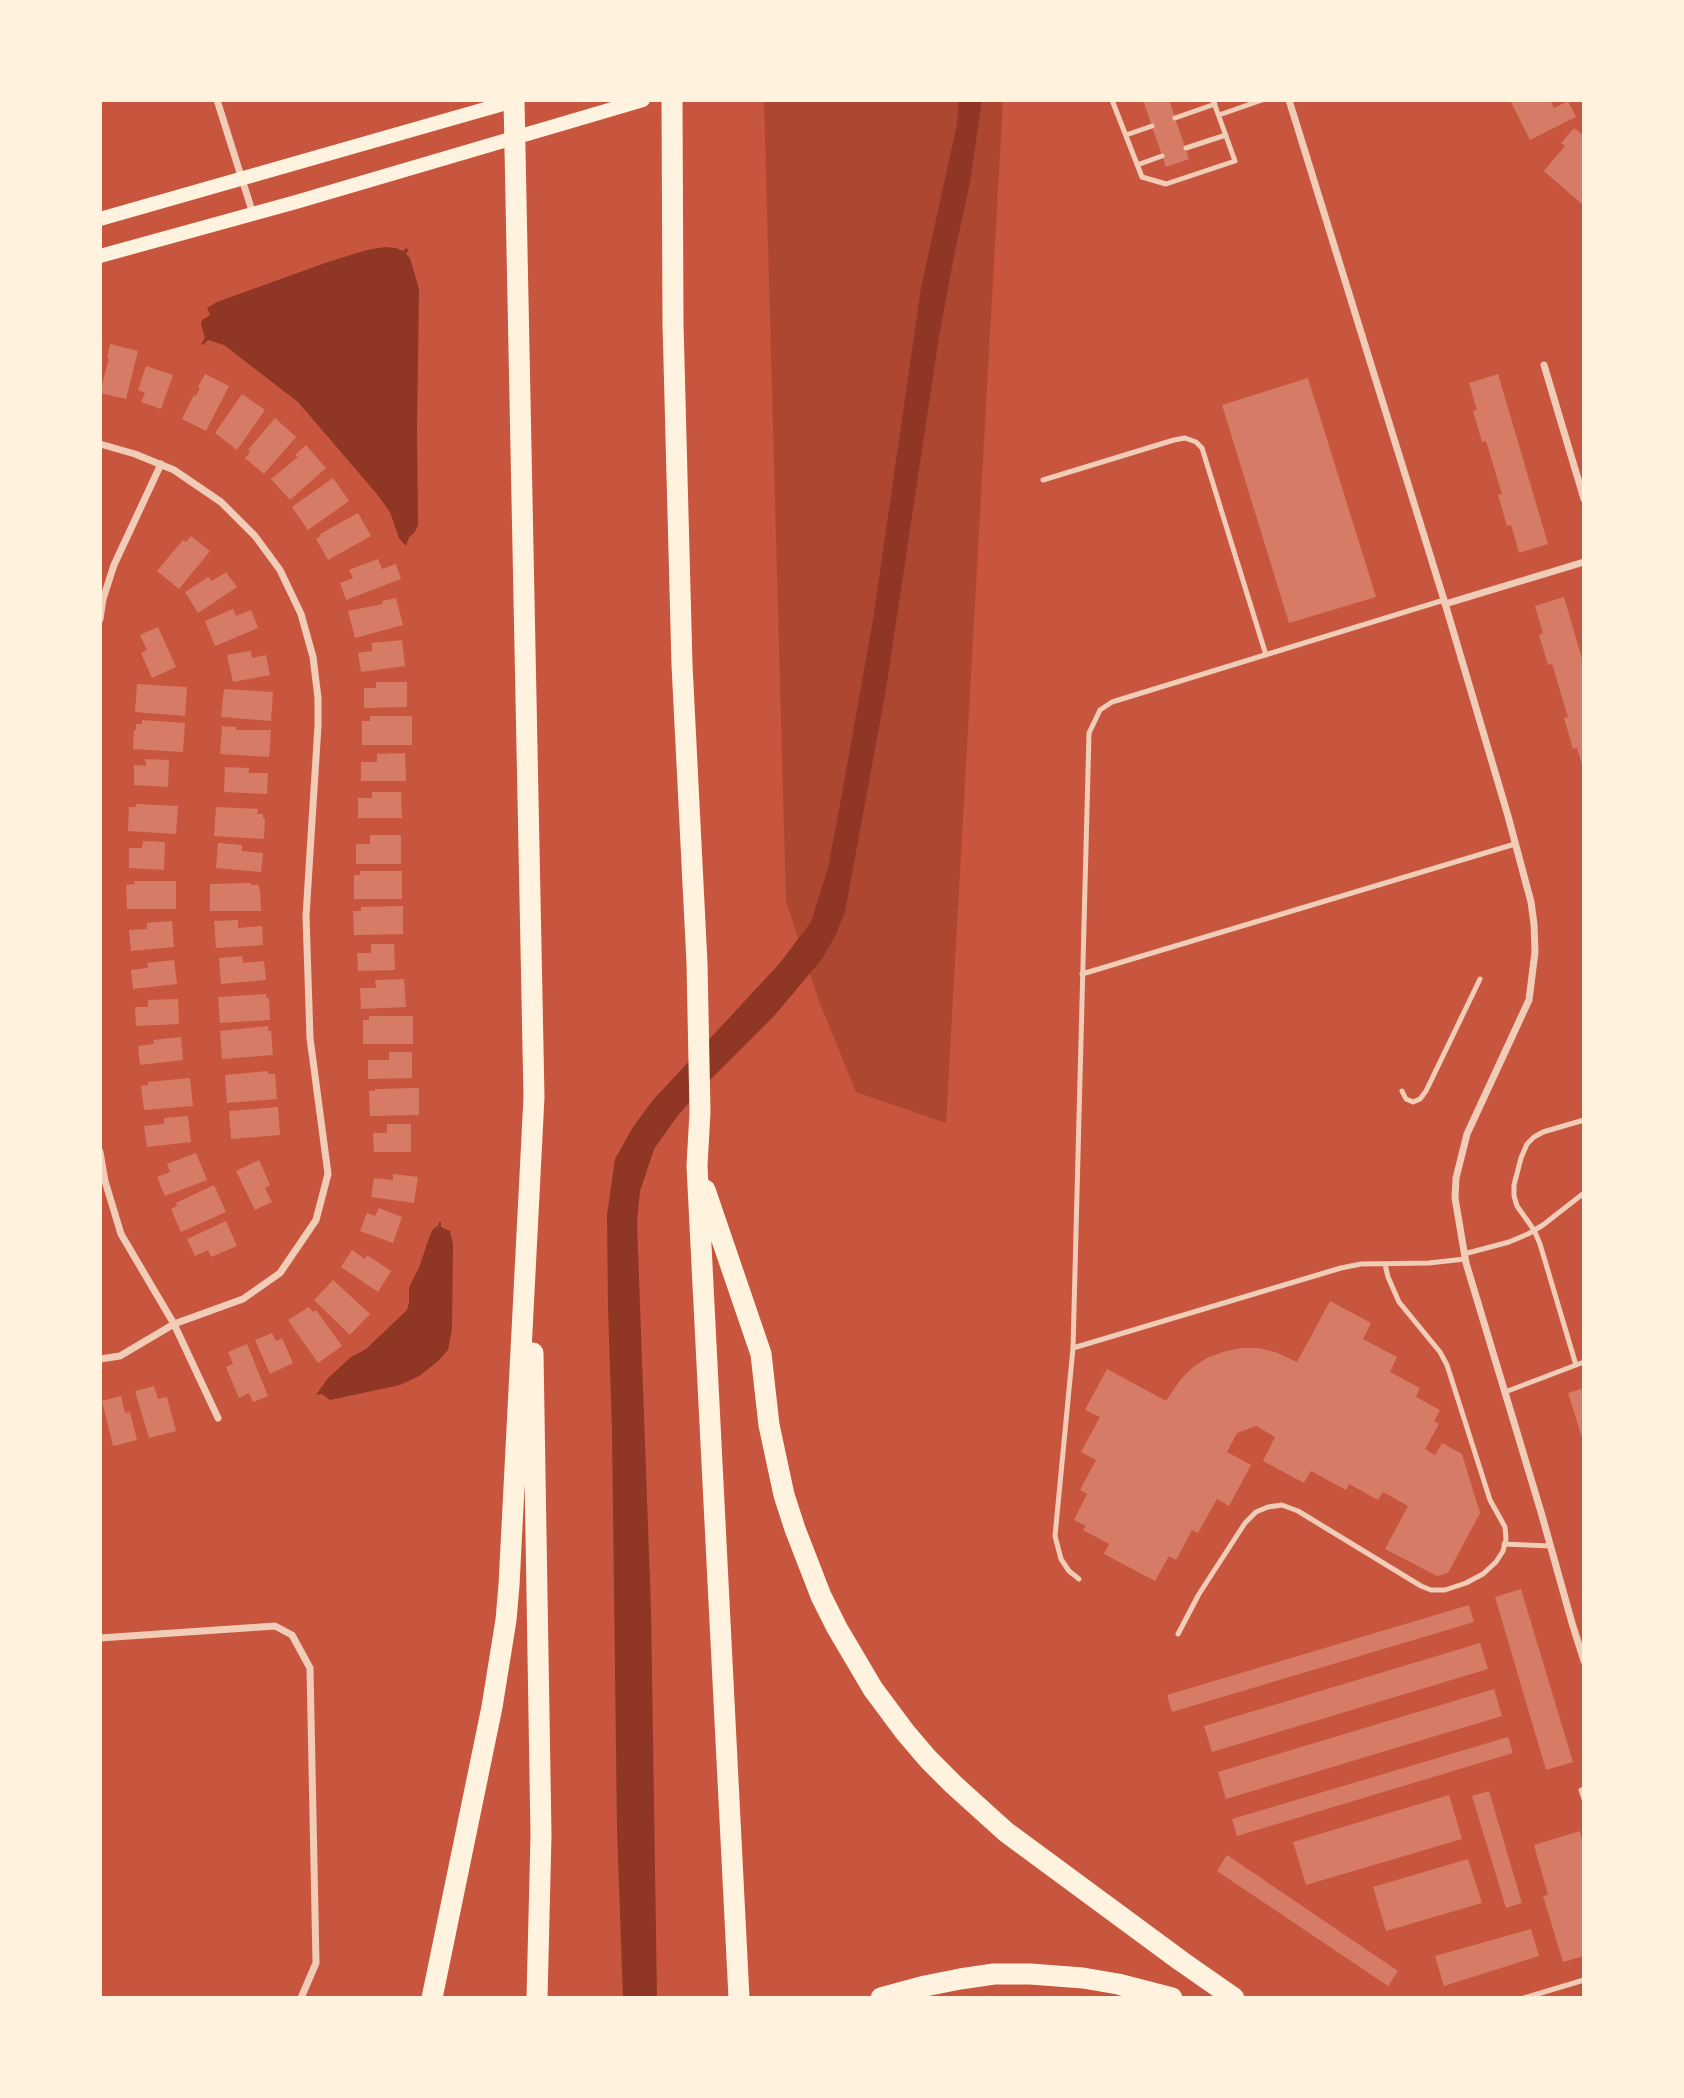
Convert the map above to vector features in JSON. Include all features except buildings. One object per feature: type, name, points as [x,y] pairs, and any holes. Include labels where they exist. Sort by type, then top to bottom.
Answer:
[{"type":"highway","points":[[432,1998],[492,1707],[506,1620],[534,1097],[516,100]]},
{"type":"highway","points":[[672,100],[673,324],[682,665],[697,963],[700,1112],[697,1166],[739,1998]]},
{"type":"highway","points":[[697,1166],[761,1354],[769,1425],[795,1530],[821,1596],[873,1689],[928,1759],[998,1824],[1234,1998]]},
{"type":"highway","points":[[529,1190],[537,1510],[540,1794],[537,1998]]},
{"type":"highway","points":[[880,1998],[925,1986],[994,1974],[1030,1974],[1109,1982],[1172,1998]]},
{"type":"main road","points":[[100,219],[516,100]]},
{"type":"main road","points":[[100,256],[253,215],[643,100]]},
{"type":"street","points":[[217,100],[253,215]]},
{"type":"street","points":[[1289,100],[1444,602],[1531,902],[1534,975],[1529,1000],[1467,1134],[1456,1178],[1455,1198],[1464,1256],[1584,1661]]},
{"type":"street","points":[[1544,365],[1584,499]]},
{"type":"street","points":[[100,444],[161,464],[221,502],[260,542],[280,570],[296,601],[313,657],[318,698],[306,916],[310,1038],[328,1174],[316,1220],[280,1273],[243,1299],[174,1324],[120,1356],[100,1359]]},
{"type":"street","points":[[100,619],[103,598],[114,565],[161,464]]},
{"type":"street","points":[[1444,602],[1584,562]]},
{"type":"street","points":[[100,1152],[121,1234],[174,1324],[218,1418]]},
{"type":"street","points":[[100,1638],[275,1626],[292,1635],[310,1668],[316,1963],[302,1998]]},
{"type":"lane","points":[[1112,100],[1142,177],[1166,184],[1236,161],[1214,102],[1175,118]]},
{"type":"lane","points":[[1219,115],[1262,100]]},
{"type":"lane","points":[[1126,135],[1152,126]]},
{"type":"lane","points":[[1186,148],[1226,135]]},
{"type":"lane","points":[[1137,164],[1162,156]]},
{"type":"lane","points":[[1043,480],[1174,440],[1185,438],[1196,442],[1202,448],[1266,654]]},
{"type":"lane","points":[[1079,1579],[1061,1559],[1055,1536],[1073,1348],[1088,733],[1100,710],[1112,702],[1444,602]]},
{"type":"lane","points":[[1082,974],[1516,844]]},
{"type":"lane","points":[[1402,1091],[1406,1099],[1413,1102],[1420,1099],[1426,1091],[1480,979]]},
{"type":"lane","points":[[1576,1365],[1540,1244],[1534,1230],[1517,1206],[1514,1185],[1527,1144],[1543,1132],[1584,1120]]},
{"type":"lane","points":[[1073,1348],[1342,1268],[1429,1263],[1464,1256],[1509,1242],[1534,1230],[1584,1195]]},
{"type":"lane","points":[[1178,1634],[1199,1594],[1245,1523],[1256,1512],[1268,1507],[1282,1505],[1298,1511],[1420,1586],[1431,1590],[1445,1590],[1483,1574],[1503,1551],[1505,1527],[1490,1500],[1447,1365],[1440,1352],[1399,1302],[1385,1264]]},
{"type":"lane","points":[[1505,1392],[1584,1362]]},
{"type":"lane","points":[[1504,1544],[1550,1546]]},
{"type":"lane","points":[[1583,1789],[1584,1799]]},
{"type":"lane","points":[[1524,1998],[1584,1980]]},
{"type":"shaded area","points":[[764,100],[1003,100],[946,1123],[856,1092],[819,1001],[786,901]]},
{"type":"shaded area","points":[[959,100],[982,100],[970,182],[939,337],[886,689],[845,912],[822,959],[774,1016],[699,1091],[676,1118],[654,1149],[640,1191],[637,1222],[651,1609],[657,1998],[623,1998],[617,1829],[607,1215],[615,1159],[633,1127],[653,1100],[779,964],[811,922],[828,868],[841,799],[873,620],[921,288],[957,124]]},
{"type":"shaded area","points":[[385,247],[409,250],[406,254],[410,258],[419,289],[418,525],[406,546],[399,538],[390,512],[376,493],[298,402],[224,345],[208,340],[201,344],[205,338],[202,320],[210,315],[207,308],[217,302],[328,262]]},
{"type":"shaded area","points":[[439,1222],[441,1227],[450,1231],[453,1244],[452,1329],[448,1350],[419,1376],[400,1385],[330,1400],[322,1394],[316,1395],[328,1378],[351,1357],[366,1349],[407,1310],[409,1288],[433,1229]]}]
